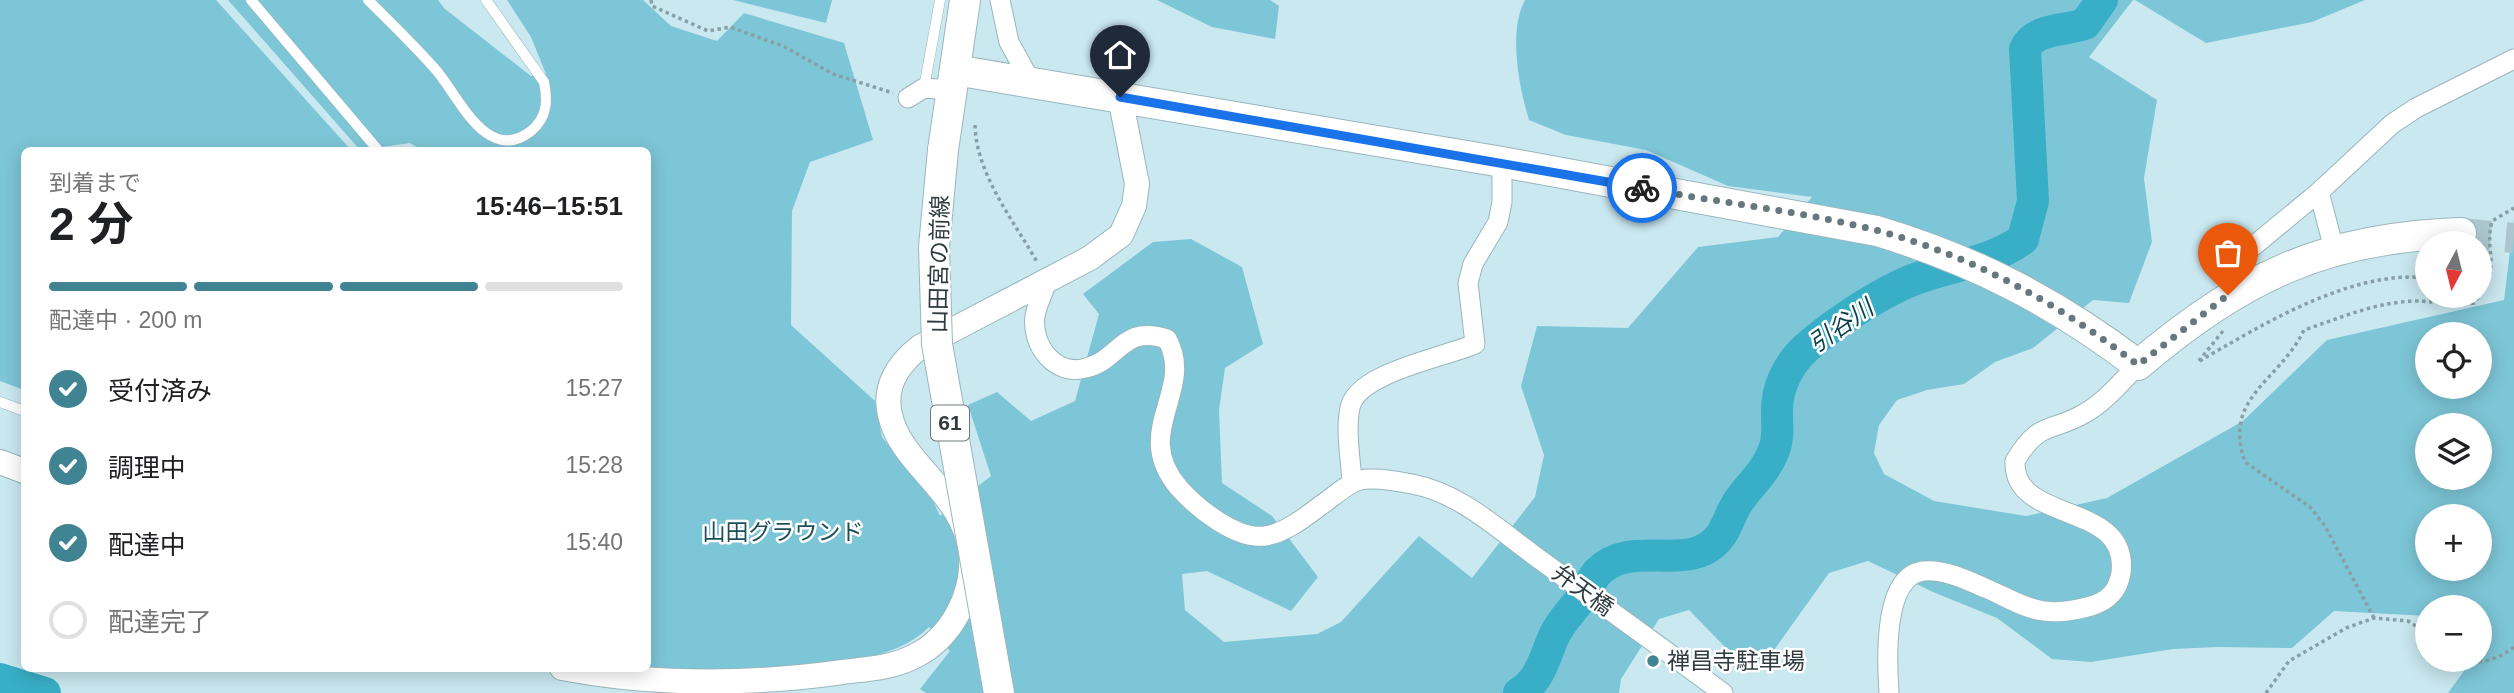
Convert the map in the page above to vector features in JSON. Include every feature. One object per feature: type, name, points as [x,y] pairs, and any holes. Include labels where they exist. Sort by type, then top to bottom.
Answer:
[{"type":"main road","name":"山田宮の前線","points":[[965,0],[935,86],[943,150],[934,247],[937,344],[999,693]]},
{"type":"main road","points":[[935,86],[1031,82],[1502,162],[1877,231],[1932,248],[2033,294],[2098,334],[2138,365],[2228,295],[2300,261],[2334,249],[2384,239],[2415,237]]},
{"type":"street","points":[[1000,0],[1009,42],[1031,82]]},
{"type":"street","points":[[2228,267],[2319,192],[2392,124],[2416,108],[2514,59]]},
{"type":"street","points":[[586,672],[617,677],[755,682],[881,667],[905,661],[924,651],[943,634],[958,614],[971,579],[971,554],[959,515],[896,431],[889,412],[891,384],[903,361],[920,346],[1107,248],[1121,235],[1132,213],[1137,184],[1120,97]]},
{"type":"street","points":[[1047,280],[1035,317],[1036,330],[1044,353],[1056,365],[1074,370],[1089,368],[1148,333],[1167,339],[1176,355],[1175,379],[1161,420],[1160,451],[1178,486],[1198,506],[1247,535],[1262,537],[1292,525],[1352,483],[1349,417],[1354,395],[1375,379],[1475,344],[1468,283],[1474,264],[1498,222],[1502,202],[1502,162]]},
{"type":"street","points":[[2319,192],[2334,249]]},
{"type":"street","points":[[1889,693],[1886,649],[1903,582],[1912,574],[1924,571],[1958,577],[2045,611],[2089,607],[2103,602],[2113,594],[2121,571],[2114,540],[2105,530],[2088,520],[2026,492],[2018,484],[2015,461],[2027,442],[2043,428],[2082,415],[2100,403],[2138,365]]},
{"type":"street","points":[[0,462],[21,470]]},
{"type":"street","name":"弁天橋","points":[[1352,483],[1375,480],[1413,484],[1440,492],[1516,542],[1723,693]]},
{"type":"lane","points":[[251,0],[376,147]]},
{"type":"lane","points":[[368,0],[438,72],[461,108],[481,130],[506,139],[519,138],[538,124],[548,98],[544,82],[486,0]]},
{"type":"lane","points":[[935,86],[940,0]]},
{"type":"lane","points":[[0,402],[21,410]]},
{"type":"path","points":[[650,0],[652,6],[708,31],[730,27],[783,46],[833,74],[935,86]]},
{"type":"path","points":[[975,125],[975,145],[985,168],[1047,280]]},
{"type":"path","points":[[2490,231],[2493,221],[2514,208]]},
{"type":"path","points":[[2231,321],[2198,362],[2257,328],[2336,293],[2383,280],[2415,279]]},
{"type":"path","points":[[2374,618],[2325,526],[2310,507],[2245,462],[2237,426],[2250,399],[2293,352],[2304,330],[2381,305],[2415,301]]},
{"type":"path","points":[[2266,693],[2289,661],[2346,628],[2374,618],[2408,621],[2415,625]]},
{"type":"path","points":[[2492,659],[2501,657],[2514,647]]},
{"type":"green space","points":[[0,0],[216,0],[348,147],[21,147],[21,389],[0,381]]},
{"type":"green space","name":"山田グラウンド","points":[[228,0],[438,0],[445,9],[531,76],[546,74],[531,37],[507,0],[643,0],[671,26],[717,41],[744,13],[844,43],[873,140],[810,162],[792,211],[791,325],[875,401],[882,437],[933,501],[940,516],[991,476],[968,405],[997,392],[1031,421],[1075,401],[1099,314],[1083,294],[1153,242],[1191,239],[1242,267],[1263,344],[1225,368],[1219,410],[1222,483],[1272,516],[1318,577],[1291,611],[1207,571],[1182,574],[1185,610],[1224,642],[1317,634],[1341,622],[1419,536],[1472,578],[1535,497],[1544,455],[1521,386],[1537,326],[1628,328],[1698,247],[1778,237],[1812,197],[1728,186],[1646,150],[1566,135],[1529,120],[1519,76],[1516,43],[1517,27],[1525,0],[2133,0],[2089,57],[2157,100],[2144,178],[2152,242],[2129,303],[2093,300],[2033,348],[1995,362],[1964,384],[1927,390],[1897,400],[1879,425],[1874,453],[1884,474],[1934,501],[2026,516],[2107,498],[2243,421],[2327,340],[2469,308],[2492,308],[2492,303],[2504,300],[2514,219],[2514,693],[2448,693],[2463,672],[2492,672],[2492,595],[2415,595],[2415,615],[2334,611],[2292,648],[2173,649],[2091,662],[2052,659],[1997,618],[1868,561],[1829,573],[1762,667],[1725,647],[1689,610],[1659,619],[1621,679],[1619,693],[926,693],[920,689],[950,651],[929,627],[905,644],[873,656],[836,664],[754,670],[651,668],[651,147],[417,147],[410,143],[357,147]]},
{"type":"green space","points":[[733,0],[832,0],[826,23]]},
{"type":"green space","points":[[1157,0],[1270,0],[1279,6],[1275,39],[1212,27]]},
{"type":"green space","points":[[2135,0],[2365,0],[2312,22],[2206,43]]},
{"type":"waterway","name":"引谷川","points":[[1519,693],[1537,675],[1557,631],[1599,571],[1613,561],[1629,557],[1695,553],[1709,547],[1721,535],[1738,502],[1771,458],[1777,441],[1777,404],[1781,386],[1789,369],[1806,348],[1851,314],[1899,286],[1994,255],[2023,239],[2033,201],[2025,49],[2035,37],[2085,24],[2102,0]]},
{"type":"waterway","points":[[0,679],[45,693]]},
{"type":"tunnel","points":[[2492,236],[2514,238]]},
{"type":"way so far","points":[[1642,188],[1843,223],[1932,248],[1995,274],[2064,311],[2138,365],[2174,334],[2228,295]]},
{"type":"place","name":"禅昌寺駐車場","points":[[1653,661]]},
{"type":"route","points":[[1120,97],[1642,188]]}]
